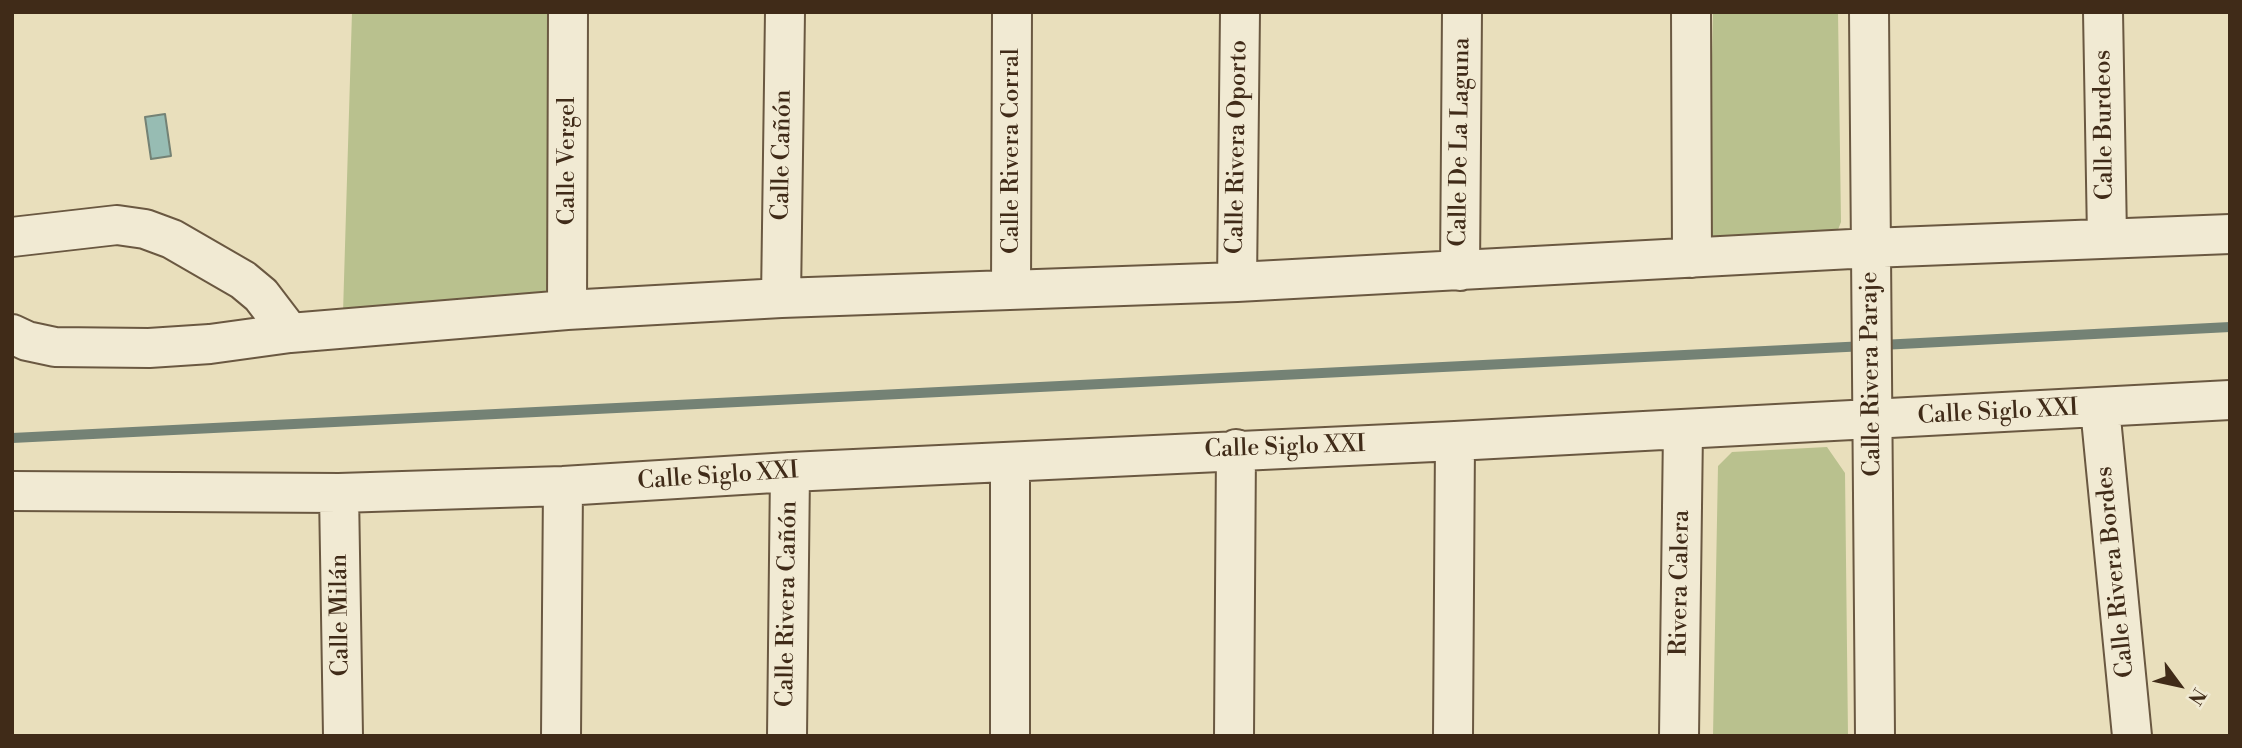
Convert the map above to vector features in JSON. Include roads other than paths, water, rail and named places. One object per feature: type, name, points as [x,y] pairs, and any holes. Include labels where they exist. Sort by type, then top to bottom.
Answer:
[{"type":"street","name":"Calle Vergel","points":[[567,310],[568,12]]},
{"type":"street","name":"Calle Cañón","points":[[781,298],[785,12]]},
{"type":"street","name":"Calle Rivera Corral","points":[[1012,12],[1012,290]]},
{"type":"street","name":"Calle Rivera Oporto","points":[[1237,282],[1240,12]]},
{"type":"street","name":"Calle De La Laguna","points":[[1460,271],[1462,12]]},
{"type":"street","points":[[1691,12],[1692,258]]},
{"type":"street","name":"Calle Rivera Paraje","points":[[1869,12],[1875,736]]},
{"type":"street","name":"Calle Burdeos","points":[[2103,12],[2107,237]]},
{"type":"street","points":[[12,237],[117,225],[145,229],[172,239],[243,280],[261,295],[290,333]]},
{"type":"street","points":[[12,334],[27,341],[55,347],[149,348],[210,344],[290,333],[567,310],[781,298],[1237,282],[1870,247],[2230,234]]},
{"type":"street","name":"Calle Siglo XXI","points":[[12,491],[340,493],[563,486],[790,472],[1683,430],[2230,400]]},
{"type":"street","name":"Calle Rivera Bordes","points":[[2100,408],[2132,736]]},
{"type":"street","name":"Rivera Calera","points":[[1679,736],[1683,430]]},
{"type":"street","points":[[1453,736],[1455,441]]},
{"type":"street","points":[[1234,736],[1237,449]]},
{"type":"street","points":[[1010,462],[1010,736]]},
{"type":"street","name":"Calle Rivera Cañón","points":[[787,736],[790,472]]},
{"type":"street","points":[[561,736],[563,486]]},
{"type":"street","name":"Calle Milán","points":[[340,493],[343,736]]},
{"type":"water","points":[[165,114],[171,156],[151,159],[145,117]]},
{"type":"waterway","points":[[1881,345],[2230,327]]},
{"type":"waterway","points":[[12,438],[1866,346]]}]
